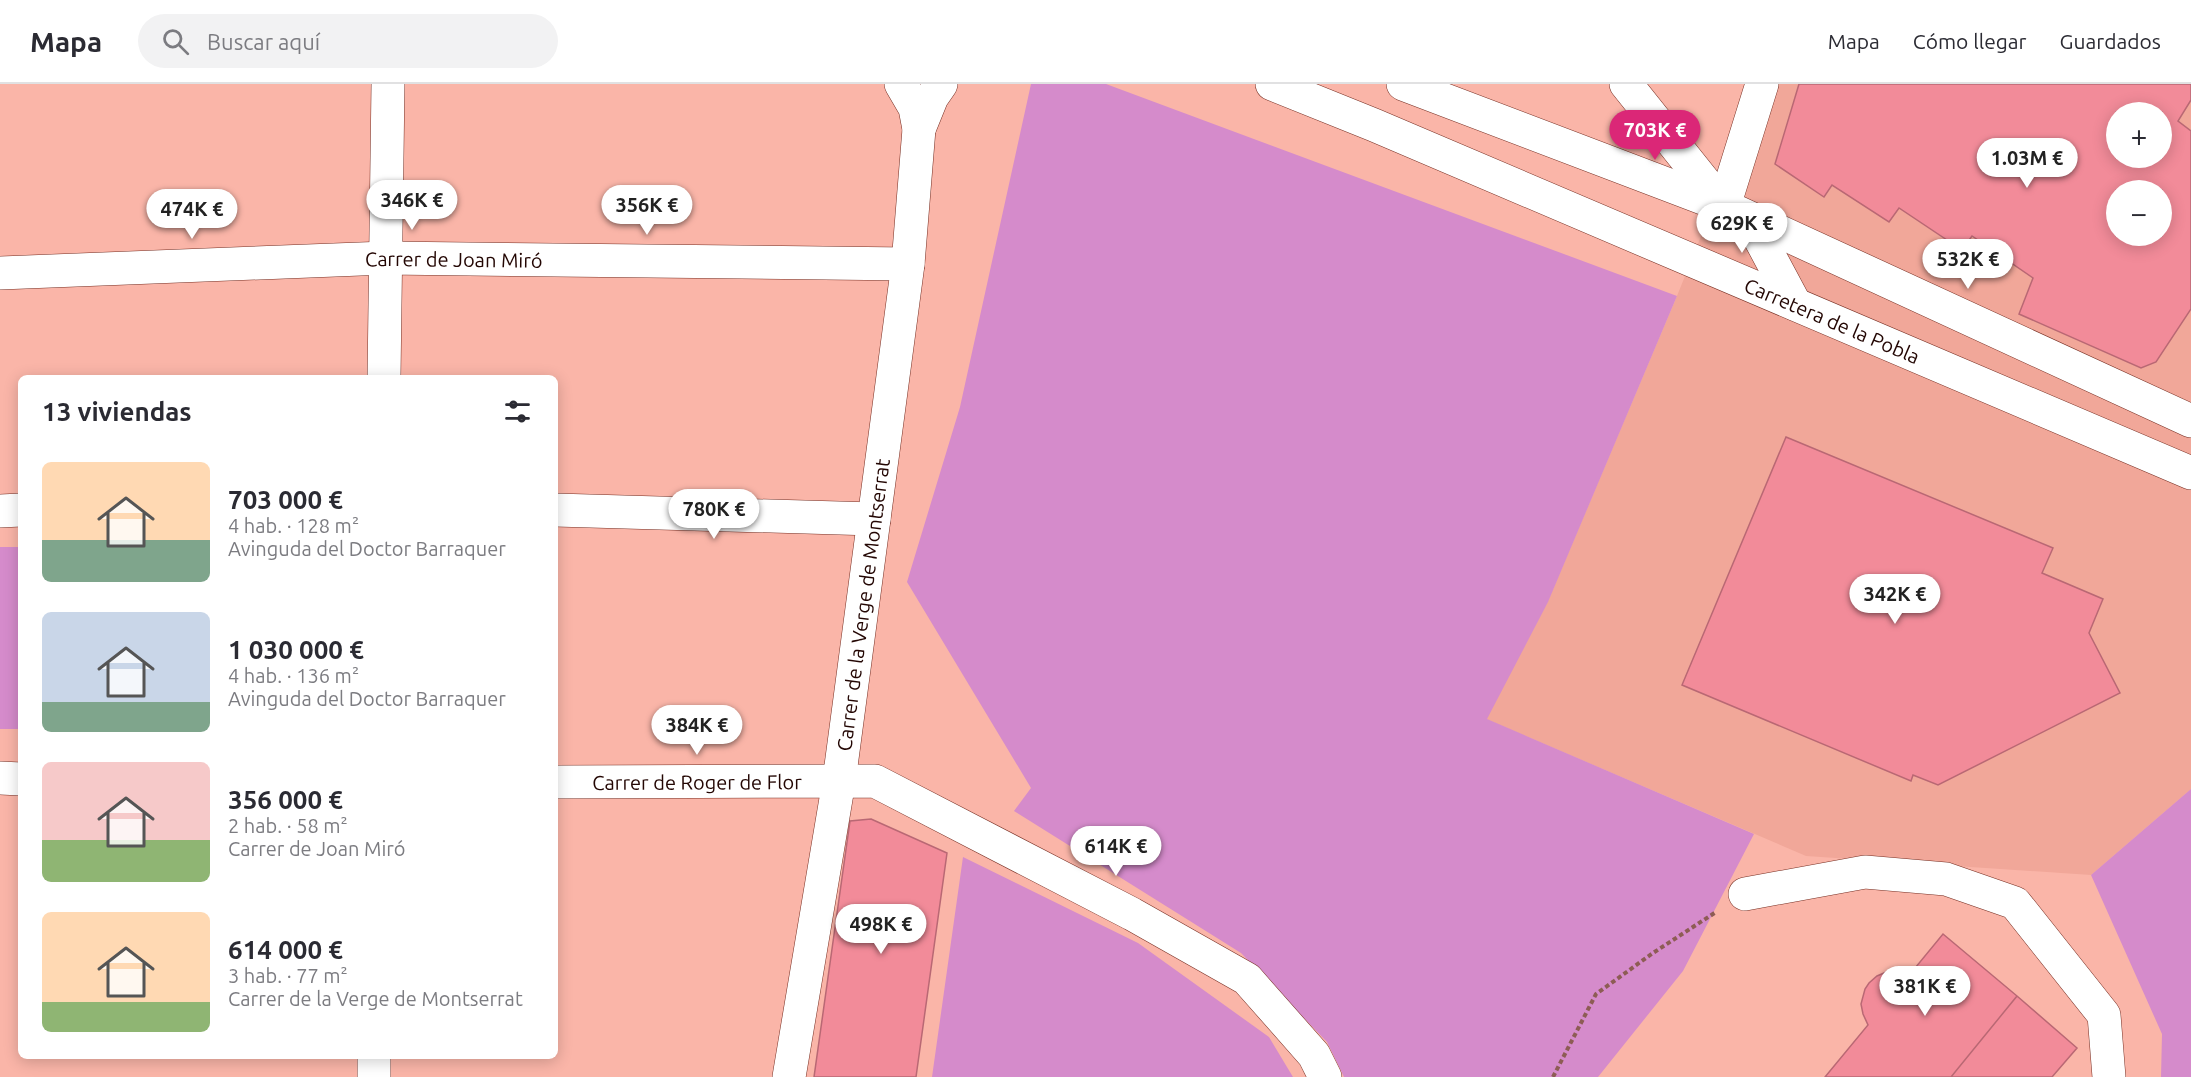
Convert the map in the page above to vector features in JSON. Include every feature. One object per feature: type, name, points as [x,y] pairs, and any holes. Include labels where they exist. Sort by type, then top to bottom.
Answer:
[{"type":"street","points":[[384,375],[388,84]]},
{"type":"street","name":"Carrer de la Verge de Montserrat","points":[[789,1077],[839,781],[908,264],[919,129],[915,108],[901,84]]},
{"type":"street","name":"Carrer de la Verge de Montserrat","points":[[919,129],[941,84]]},
{"type":"street","name":"Carretera de la Pobla","points":[[1272,84],[2191,473]]},
{"type":"street","points":[[1403,84],[1737,212],[2191,421]]},
{"type":"street","points":[[1626,84],[1737,212],[1795,304]]},
{"type":"street","points":[[1737,212],[1762,84]]},
{"type":"street","name":"Carrer de Joan Miró","points":[[0,273],[386,258],[908,264]]},
{"type":"street","points":[[0,510],[18,510]]},
{"type":"street","points":[[558,510],[874,519]]},
{"type":"street","points":[[0,778],[18,778]]},
{"type":"street","name":"Carrer de Roger de Flor","points":[[558,782],[875,781],[1132,914],[1247,979],[1314,1055],[1325,1077]]},
{"type":"street","points":[[1745,894],[1865,873],[1946,879],[2015,903],[2104,1015],[2109,1077]]},
{"type":"street","points":[[374,1059],[374,1077]]},
{"type":"path","points":[[1553,1077],[1596,994],[1653,953],[1745,894]]},
{"type":"shaded area","points":[[1031,84],[1106,84],[1677,296],[1548,602],[1487,719],[1754,834],[1683,971],[1598,1077],[1344,1077],[1327,1042],[1241,953],[1014,811],[1031,788],[907,582],[960,407]]},
{"type":"shaded area","points":[[1762,84],[2191,84],[2191,789],[2091,875],[1806,856],[1486,719],[1548,601],[1677,296]]},
{"type":"shaded area","points":[[0,547],[18,547],[18,729],[0,729]]},
{"type":"shaded area","points":[[2191,789],[2191,1077],[2161,1077],[2162,1034],[2091,875]]},
{"type":"shaded area","points":[[963,857],[1138,943],[1269,1037],[1293,1077],[932,1077]]},
{"type":"building","points":[[1799,84],[2191,84],[2191,100],[2178,121],[2191,131],[2191,309],[2156,362],[2141,368],[2019,314],[2033,278],[1972,236],[1962,250],[1899,208],[1889,222],[1832,185],[1824,197],[1775,164]]},
{"type":"building","points":[[1786,437],[2053,548],[2042,573],[2103,599],[2089,633],[2120,693],[1938,785],[1913,775],[1911,781],[1682,685]]},
{"type":"building","points":[[871,819],[947,853],[916,1077],[814,1077],[850,821]]},
{"type":"building","points":[[1943,934],[2017,996],[1951,1077],[1825,1077],[1868,1025],[1861,1004],[1869,983],[1877,976],[1891,970],[1911,973]]},
{"type":"building","points":[[2017,996],[2077,1048],[2052,1077],[1951,1077]]}]
